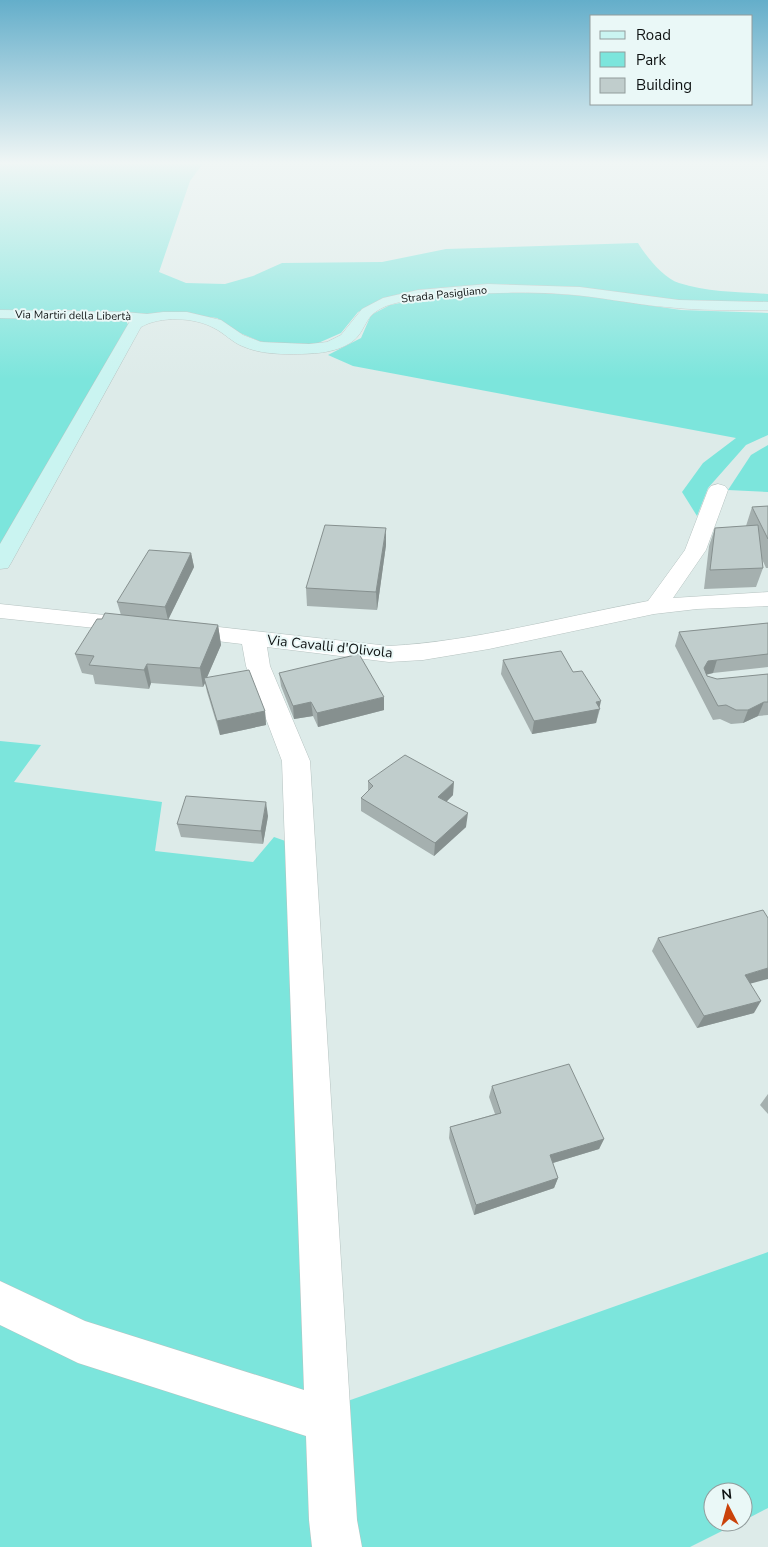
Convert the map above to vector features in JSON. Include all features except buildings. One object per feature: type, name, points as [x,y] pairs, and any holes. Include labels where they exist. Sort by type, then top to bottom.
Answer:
[{"type":"street","name":"Strada Pasigliano","points":[[145,318],[171,316],[201,319],[218,324],[254,346],[300,350],[321,348],[351,336],[365,314],[373,307],[389,300],[436,292],[492,288],[550,289],[666,303],[768,306]]},
{"type":"street","name":"Via Martiri della Libertà","points":[[0,314],[145,318]]},
{"type":"street","points":[[0,563],[135,324],[145,318]]},
{"type":"street","points":[[656,606],[695,550],[718,490]]},
{"type":"street","name":"Via Cavalli d'Olivola","points":[[0,611],[252,637],[389,654],[454,649],[656,606],[768,599]]},
{"type":"street","points":[[252,637],[258,666],[296,761],[333,1520],[337,1547]]},
{"type":"street","points":[[0,1302],[78,1341],[329,1421]]},
{"type":"green space","points":[[0,234],[172,234],[159,272],[186,283],[225,284],[253,276],[282,263],[382,262],[446,249],[638,243],[656,266],[667,276],[679,283],[711,290],[768,294],[768,304],[704,303],[503,286],[388,298],[358,312],[341,333],[316,344],[282,346],[259,341],[240,333],[217,318],[192,315],[87,314],[72,310],[0,310]]},
{"type":"green space","points":[[477,293],[545,293],[586,296],[681,310],[768,313],[768,435],[746,445],[708,488],[697,516],[682,492],[703,463],[736,438],[353,366],[328,355],[361,338],[371,315],[390,305],[426,298]]},
{"type":"green space","points":[[0,318],[110,318],[126,321],[129,326],[0,546]]},
{"type":"green space","points":[[768,445],[768,492],[728,490],[751,455]]},
{"type":"green space","points":[[0,741],[41,745],[14,782],[162,802],[155,851],[253,862],[274,837],[291,843],[343,1547],[0,1547]]},
{"type":"green space","points":[[768,1252],[768,1508],[753,1516],[753,1482],[703,1482],[703,1532],[720,1532],[690,1547],[354,1547],[342,1403]]}]
